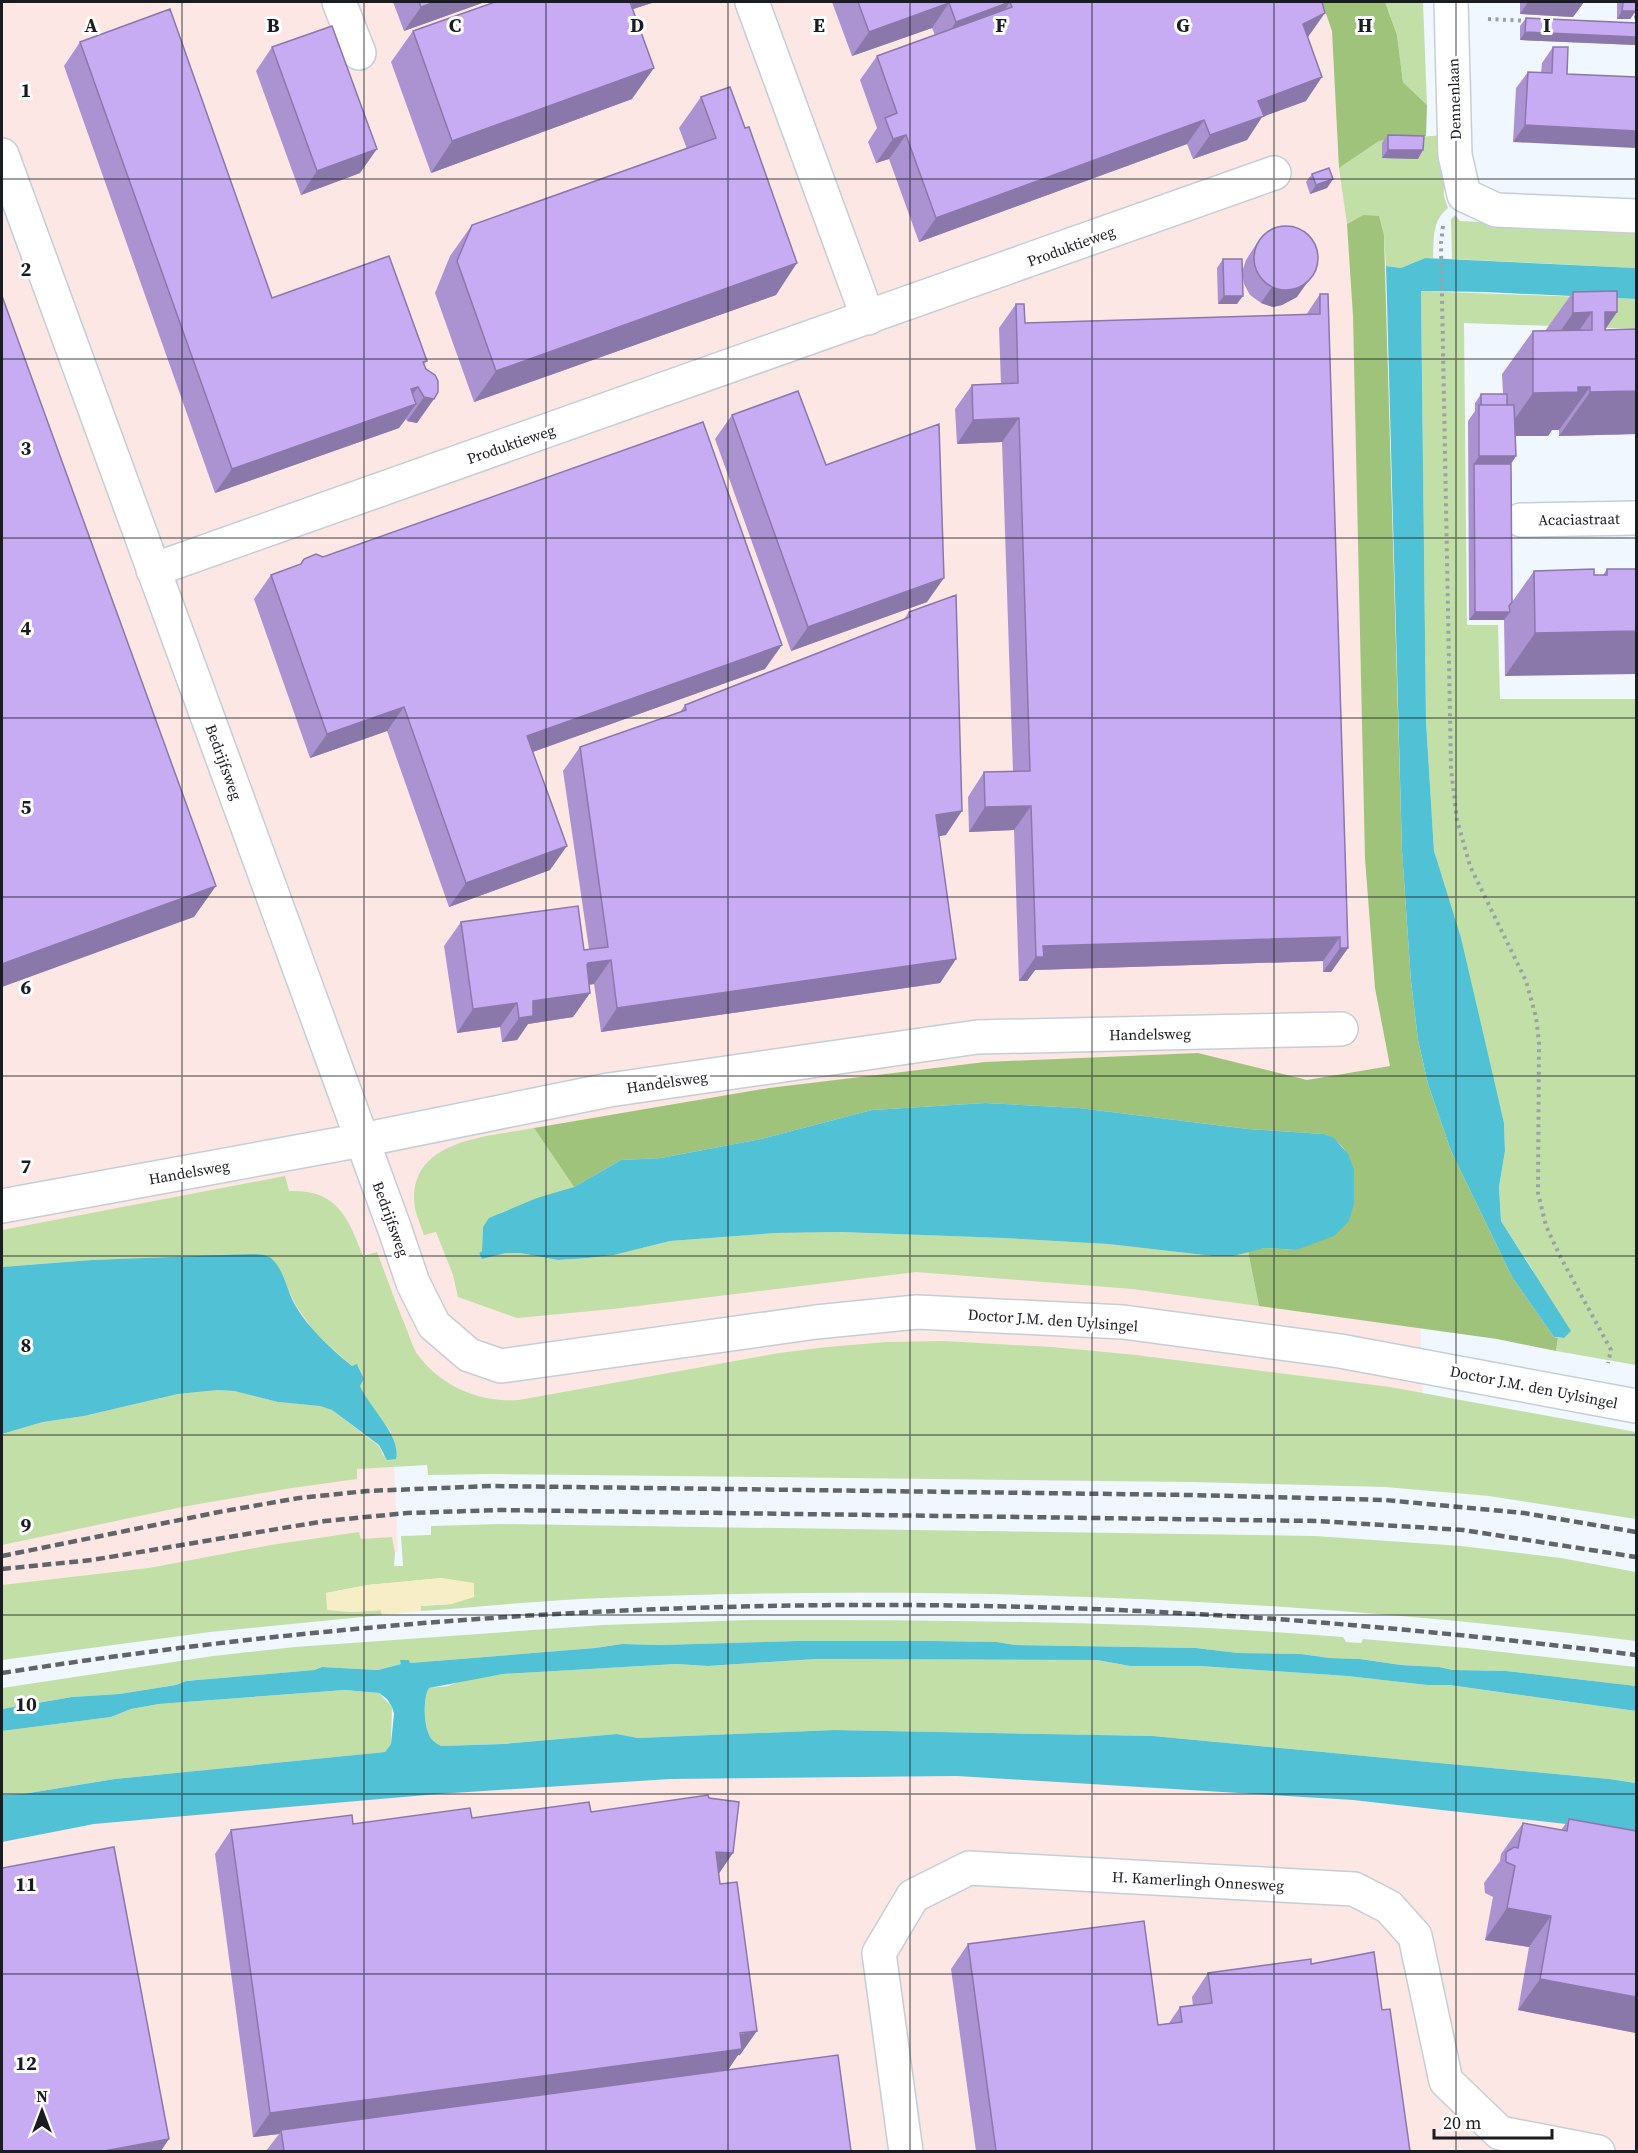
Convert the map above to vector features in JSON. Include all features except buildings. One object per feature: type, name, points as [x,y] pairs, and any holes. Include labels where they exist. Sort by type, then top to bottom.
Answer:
[{"type":"street","points":[[339,2],[359,53]]},
{"type":"street","points":[[752,2],[868,318]]},
{"type":"street","name":"Dennenlaan","points":[[1451,10],[1455,155],[1464,195],[1496,210],[1636,216]]},
{"type":"street","name":"Bedrijfsweg","points":[[2,155],[413,1283],[434,1325],[469,1355]]},
{"type":"street","name":"Produktieweg","points":[[153,570],[1274,173]]},
{"type":"street","name":"Acaciastraat","points":[[1521,520],[1636,518]]},
{"type":"street","name":"Handelsweg","points":[[2,1206],[362,1140],[609,1090],[977,1037],[1341,1029]]},
{"type":"street","name":"Doctor J.M. den Uylsingel","points":[[469,1355],[501,1366],[816,1322],[917,1312],[1123,1322],[1340,1351],[1636,1406]]},
{"type":"street","name":"H. Kamerlingh Onnesweg","points":[[906,2151],[879,1953],[913,1896],[969,1868],[1354,1889],[1389,1906],[1415,1936],[1446,2081],[1500,2133],[1598,2151]]},
{"type":"path","points":[[1636,7],[1636,27]]},
{"type":"path","points":[[1451,10],[1532,22]]},
{"type":"path","points":[[1441,243],[1451,770],[1457,820],[1470,866],[1526,981],[1536,1017],[1539,1042],[1538,1193],[1546,1226],[1611,1350],[1601,1399]]},
{"type":"shaded area","points":[[2,2],[1386,2],[1378,175],[1425,1455],[393,1438],[398,1552],[2,1604]]},
{"type":"shaded area","points":[[957,1776],[1353,1800],[1636,1832],[1636,2151],[2,2152],[2,1842],[94,1824],[438,1794],[670,1779]]},
{"type":"green space","points":[[1322,2],[1385,2],[1397,35],[1403,82],[1427,105],[1426,136],[1379,141],[1339,168],[1332,31]]},
{"type":"green space","points":[[1385,2],[1423,2],[1427,105],[1403,82],[1397,35]]},
{"type":"green space","points":[[1442,135],[1444,196],[1448,208],[1436,224],[1433,258],[1425,258],[1401,268],[1386,266],[1384,236],[1363,215],[1347,224],[1339,168],[1379,141]]},
{"type":"green space","points":[[1363,215],[1379,216],[1384,236],[1402,851],[1411,981],[1418,1040],[1428,1084],[1451,1151],[1512,1277],[1554,1337],[1558,1338],[1556,1351],[1497,1339],[1259,1306],[1248,1251],[1265,1248],[1296,1250],[1354,1204],[1351,1163],[1342,1146],[1324,1134],[1248,1129],[1079,1108],[985,1103],[872,1110],[761,1139],[661,1158],[621,1160],[574,1187],[534,1128],[769,1088],[985,1062],[1198,1053],[1307,1080],[1390,1066],[1375,988],[1365,859],[1353,316],[1347,224]]},
{"type":"green space","points":[[1455,215],[1460,221],[1636,229],[1636,268],[1452,259],[1451,219]]},
{"type":"green space","points":[[1421,291],[1636,299],[1636,329],[1464,323],[1467,625],[1498,625],[1500,699],[1636,699],[1636,1365],[1556,1351],[1558,1338],[1564,1338],[1532,1269],[1501,1221],[1499,1187],[1505,1151],[1504,1123],[1434,851],[1426,721]]},
{"type":"green space","points":[[534,1128],[574,1187],[502,1212],[483,1227],[482,1251],[479,1253],[482,1259],[506,1253],[520,1253],[558,1260],[588,1258],[614,1255],[670,1241],[776,1233],[841,1232],[1108,1244],[1213,1256],[1233,1256],[1248,1251],[1259,1306],[1132,1289],[916,1272],[613,1309],[517,1318],[458,1297],[453,1275],[436,1232],[424,1235],[415,1209],[415,1186],[423,1168],[436,1155],[453,1146],[473,1139]]},
{"type":"green space","points":[[285,1176],[289,1191],[319,1195],[330,1200],[338,1208],[352,1229],[363,1256],[377,1252],[418,1355],[438,1376],[463,1391],[477,1396],[519,1400],[779,1353],[887,1342],[943,1341],[1052,1347],[1136,1355],[1390,1387],[1636,1432],[1636,1519],[1489,1496],[1385,1487],[1191,1482],[428,1475],[427,1465],[357,1469],[357,1479],[187,1506],[2,1545],[2,1434],[43,1422],[84,1416],[178,1394],[218,1390],[234,1391],[278,1402],[321,1406],[332,1410],[379,1446],[384,1457],[391,1432],[360,1386],[364,1379],[358,1365],[352,1366],[315,1333],[295,1304],[279,1269],[260,1254],[92,1260],[2,1267],[2,1230]]},
{"type":"green space","points":[[501,1524],[1315,1536],[1461,1546],[1561,1558],[1636,1572],[1636,1641],[1379,1614],[1121,1598],[992,1594],[733,1594],[581,1599],[421,1611],[421,1606],[452,1604],[442,1578],[368,1585],[326,1593],[350,1612],[381,1610],[382,1615],[210,1632],[2,1660],[2,1585],[149,1568],[271,1545],[359,1532],[361,1539],[392,1537],[395,1553],[394,1566],[403,1566],[401,1536],[431,1535],[431,1526]]},
{"type":"green space","points":[[750,1620],[973,1621],[1121,1625],[1343,1637],[1346,1642],[1361,1643],[1363,1639],[1636,1667],[1636,1686],[1506,1671],[1453,1670],[1360,1659],[1301,1654],[1238,1653],[1196,1648],[1015,1645],[997,1642],[797,1641],[622,1644],[410,1663],[401,1660],[401,1664],[378,1670],[322,1667],[314,1670],[186,1681],[176,1685],[119,1694],[72,1697],[2,1709],[2,1688],[213,1656],[295,1647],[603,1625]]},
{"type":"green space","points":[[816,1659],[1097,1660],[1130,1666],[1200,1666],[1448,1685],[1636,1711],[1636,1783],[1153,1736],[834,1730],[638,1738],[617,1734],[503,1744],[441,1746],[430,1737],[426,1722],[425,1703],[429,1688],[448,1686],[464,1680],[503,1674],[676,1664],[708,1666]]},
{"type":"green space","points":[[345,1690],[379,1693],[392,1707],[391,1744],[385,1752],[115,1779],[23,1794],[2,1795],[2,1731],[111,1717],[131,1709],[159,1704]]},
{"type":"sand","points":[[442,1578],[474,1583],[474,1597],[452,1604],[421,1606],[421,1611],[382,1615],[381,1610],[350,1612],[327,1610],[326,1593],[368,1585]]},
{"type":"water","points":[[1425,258],[1636,268],[1636,299],[1421,291],[1426,721],[1434,851],[1461,938],[1504,1123],[1505,1151],[1499,1187],[1501,1221],[1571,1331],[1564,1338],[1554,1337],[1512,1277],[1451,1151],[1428,1084],[1418,1040],[1411,981],[1402,851],[1386,266],[1401,268]]},
{"type":"water","points":[[985,1103],[1079,1108],[1248,1129],[1324,1134],[1334,1138],[1348,1154],[1354,1170],[1354,1204],[1349,1221],[1334,1236],[1296,1250],[1265,1248],[1233,1256],[1213,1256],[1108,1244],[841,1232],[776,1233],[670,1241],[614,1255],[558,1260],[520,1253],[506,1253],[482,1259],[479,1253],[482,1251],[483,1227],[489,1218],[537,1198],[574,1187],[621,1160],[661,1158],[761,1139],[872,1110]]},
{"type":"water","points":[[264,1255],[272,1259],[280,1269],[295,1305],[307,1322],[320,1338],[352,1366],[357,1364],[364,1379],[360,1386],[390,1432],[396,1450],[396,1459],[387,1460],[379,1445],[332,1410],[320,1406],[278,1402],[234,1391],[218,1390],[178,1394],[84,1416],[43,1422],[2,1434],[2,1267],[92,1260]]},
{"type":"water","points":[[797,1641],[997,1642],[1015,1645],[1196,1648],[1238,1653],[1301,1654],[1360,1659],[1453,1670],[1506,1671],[1636,1686],[1636,1711],[1449,1685],[1200,1666],[1130,1666],[1097,1660],[816,1659],[708,1666],[676,1664],[503,1674],[429,1688],[425,1703],[427,1727],[431,1739],[441,1746],[503,1744],[617,1734],[638,1738],[834,1730],[1153,1736],[1636,1783],[1636,1832],[1353,1800],[957,1776],[670,1779],[438,1794],[94,1824],[2,1842],[2,1795],[23,1794],[115,1779],[385,1752],[391,1744],[394,1714],[387,1699],[379,1693],[345,1690],[159,1704],[131,1709],[111,1717],[2,1731],[2,1709],[72,1697],[119,1694],[176,1685],[186,1681],[314,1670],[322,1667],[378,1670],[401,1664],[400,1660],[409,1660],[410,1663],[622,1644]]},
{"type":"railway","points":[[2,1556],[299,1498],[367,1491],[491,1486],[1191,1495],[1385,1500],[1524,1513],[1636,1532]]},
{"type":"railway","points":[[2,1569],[92,1560],[325,1521],[407,1513],[501,1510],[1317,1521],[1463,1530],[1636,1557]]},
{"type":"railway","points":[[2,1673],[160,1650],[318,1632],[478,1619],[637,1610],[797,1606],[957,1606],[1116,1610],[1276,1619],[1366,1626],[1636,1655]]}]
